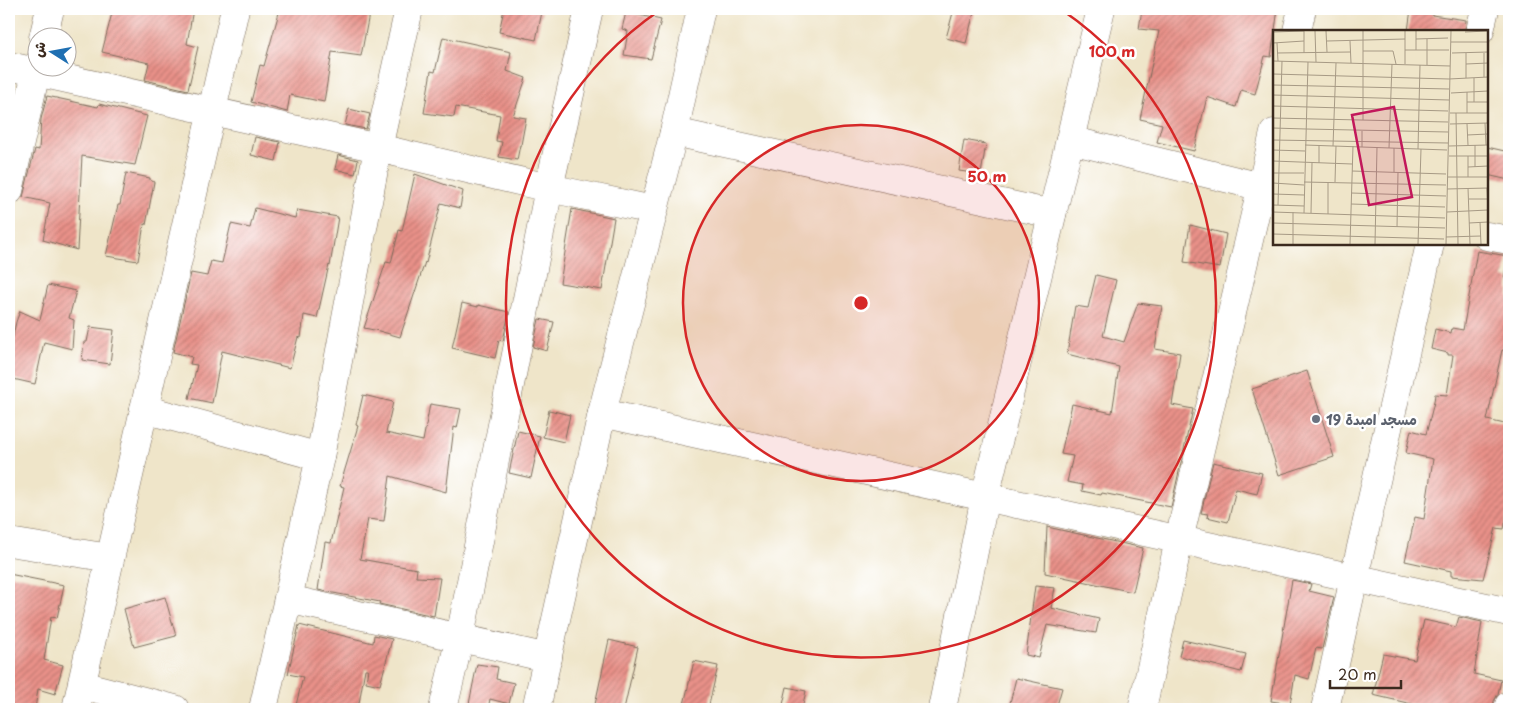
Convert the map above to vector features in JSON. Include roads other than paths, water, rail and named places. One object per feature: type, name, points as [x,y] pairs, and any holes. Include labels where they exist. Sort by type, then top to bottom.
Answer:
[{"type":"street","points":[[45,28],[50,9]]},
{"type":"street","points":[[175,709],[79,697],[235,9]]},
{"type":"street","points":[[263,709],[320,457],[378,148],[409,9]]},
{"type":"street","points":[[443,709],[460,637],[549,188],[589,9]]},
{"type":"street","points":[[536,709],[602,413],[674,132],[701,9]]},
{"type":"street","points":[[942,709],[986,497],[1101,9]]},
{"type":"street","points":[[1297,30],[1302,9]]},
{"type":"street","points":[[1480,30],[1485,9]]},
{"type":"street","points":[[9,66],[28,67]]},
{"type":"street","points":[[9,191],[35,78]]},
{"type":"street","points":[[77,78],[211,112],[653,210]]},
{"type":"street","points":[[674,132],[1052,214]]},
{"type":"street","points":[[1070,140],[1268,188]]},
{"type":"street","points":[[1142,709],[1179,540],[1268,188],[1273,141]]},
{"type":"street","points":[[1488,236],[1509,240]]},
{"type":"street","points":[[1325,709],[1430,245]]},
{"type":"street","points":[[144,410],[320,457]]},
{"type":"street","points":[[602,413],[1509,612]]},
{"type":"street","points":[[9,542],[110,558]]},
{"type":"street","points":[[288,599],[548,658]]},
{"type":"street","points":[[1508,709],[1509,705]]},
{"type":"place","name":"مسجد امبدة 19","points":[[1316,419]]}]
